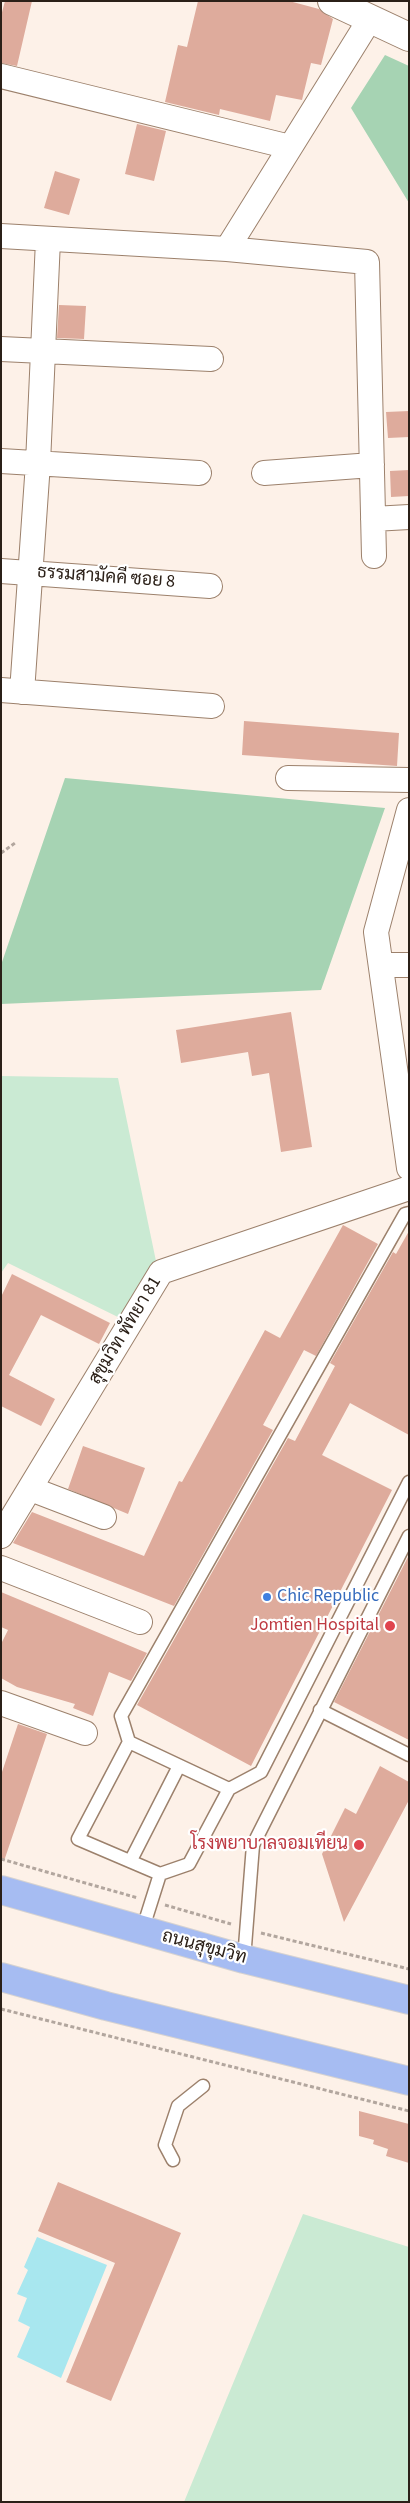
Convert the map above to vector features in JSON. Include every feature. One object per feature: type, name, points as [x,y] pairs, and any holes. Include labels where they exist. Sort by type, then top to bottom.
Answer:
[{"type":"highway","name":"ถนนสุขุมวิท","points":[[1,1890],[244,1959],[409,2000]]},
{"type":"highway","points":[[1,1977],[106,2006],[409,2081]]},
{"type":"street","points":[[332,1],[409,37]]},
{"type":"street","points":[[228,249],[370,19]]},
{"type":"street","points":[[1,76],[290,147]]},
{"type":"street","points":[[1,236],[228,249],[367,262],[374,556]]},
{"type":"street","points":[[48,240],[31,572],[11,691],[212,706]]},
{"type":"street","points":[[1,350],[211,359]]},
{"type":"street","points":[[1,462],[199,473]]},
{"type":"street","points":[[264,473],[372,465]]},
{"type":"street","points":[[373,519],[409,517]]},
{"type":"street","name":"ธรรมสามัคคี ซอย 8","points":[[1,570],[210,586]]},
{"type":"street","points":[[288,778],[409,780]]},
{"type":"street","points":[[409,810],[376,932],[409,1168]]},
{"type":"street","points":[[381,966],[409,964]]},
{"type":"street","name":"สุขุมวิท พัทยา 81","points":[[1,1536],[32,1489],[162,1272],[409,1188]]},
{"type":"street","points":[[32,1489],[104,1517]]},
{"type":"street","points":[[1,1568],[140,1622]]},
{"type":"street","points":[[1,1703],[85,1733]]},
{"type":"lane","points":[[409,1212],[400,1222],[121,1716],[129,1742],[78,1839],[160,1874],[189,1864],[229,1789],[261,1772],[409,1482]]},
{"type":"lane","points":[[244,1959],[253,1845],[409,1536]]},
{"type":"lane","points":[[320,1710],[409,1755]]},
{"type":"lane","points":[[129,1742],[229,1789]]},
{"type":"lane","points":[[131,1860],[179,1766]]},
{"type":"lane","points":[[142,1931],[160,1874]]},
{"type":"lane","points":[[172,2160],[165,2145],[178,2106],[203,2086]]},
{"type":"path","points":[[1,853],[15,843]]},
{"type":"path","points":[[1,1859],[246,1928],[409,1969]]},
{"type":"path","points":[[1,2009],[409,2112]]},
{"type":"green space","points":[[385,55],[409,66],[409,203],[351,108]]},
{"type":"green space","points":[[65,778],[385,808],[321,990],[1,1004],[1,965]]},
{"type":"green space","points":[[1,1076],[118,1078],[157,1266],[126,1321],[8,1263],[1,1273]]},
{"type":"green space","points":[[303,2214],[409,2247],[409,2502],[184,2502]]},
{"type":"water","points":[[37,2237],[107,2265],[61,2378],[17,2357],[30,2327],[18,2321],[27,2298],[17,2294],[28,2270],[24,2267]]},
{"type":"building","points":[[5,1],[32,1],[17,66],[1,63],[1,16]]},
{"type":"building","points":[[198,1],[289,1],[319,9],[333,19],[321,65],[311,63],[302,100],[276,95],[270,121],[220,109],[219,115],[165,102],[178,45],[187,47]]},
{"type":"building","points":[[137,124],[166,131],[154,181],[125,174]]},
{"type":"building","points":[[55,171],[80,179],[69,215],[44,208]]},
{"type":"building","points":[[59,305],[86,306],[84,339],[57,338]]},
{"type":"building","points":[[409,411],[409,437],[388,438],[386,412]]},
{"type":"building","points":[[409,470],[409,496],[391,497],[390,471]]},
{"type":"building","points":[[244,721],[399,733],[397,766],[242,755]]},
{"type":"building","points":[[291,1012],[312,1147],[281,1152],[269,1073],[252,1076],[248,1052],[181,1063],[176,1030]]},
{"type":"building","points":[[343,1225],[378,1244],[316,1356],[304,1350],[263,1425],[273,1430],[174,1606],[13,1543],[32,1512],[144,1556],[179,1481],[182,1482],[265,1330],[280,1338]]},
{"type":"building","name":"Chic Republic","points":[[409,1231],[409,1435],[350,1403],[322,1455],[392,1490],[251,1766],[137,1705],[288,1438],[295,1441],[335,1366],[330,1363],[393,1252],[396,1254]]},
{"type":"building","points":[[12,1274],[110,1323],[99,1344],[41,1315],[9,1375],[55,1399],[41,1426],[1,1406],[1,1297]]},
{"type":"building","points":[[83,1446],[145,1468],[128,1514],[68,1489]]},
{"type":"building","name":"Jomtien Hospital","points":[[409,1555],[409,1740],[334,1702]]},
{"type":"building","points":[[1,1592],[147,1653],[131,1681],[109,1672],[93,1716],[73,1708],[75,1704],[17,1687],[1,1678],[1,1644],[8,1630],[1,1627]]},
{"type":"building","points":[[18,1724],[47,1734],[4,1861],[1,1860],[1,1775]]},
{"type":"building","name":"โรงพยาบาลจอมเทียน","points":[[380,1766],[409,1782],[409,1800],[344,1922],[322,1854],[345,1808],[356,1814]]},
{"type":"building","points":[[359,2111],[409,2124],[409,2163],[386,2156],[388,2149],[373,2144],[374,2140],[359,2136]]},
{"type":"building","points":[[58,2182],[181,2233],[111,2401],[66,2382],[115,2263],[38,2231]]},
{"type":"place","name":"Chic Republic","points":[[267,1597]]},
{"type":"place","name":"Jomtien Hospital","points":[[390,1626]]},
{"type":"place","name":"โรงพยาบาลจอมเทียน","points":[[359,1845]]}]
